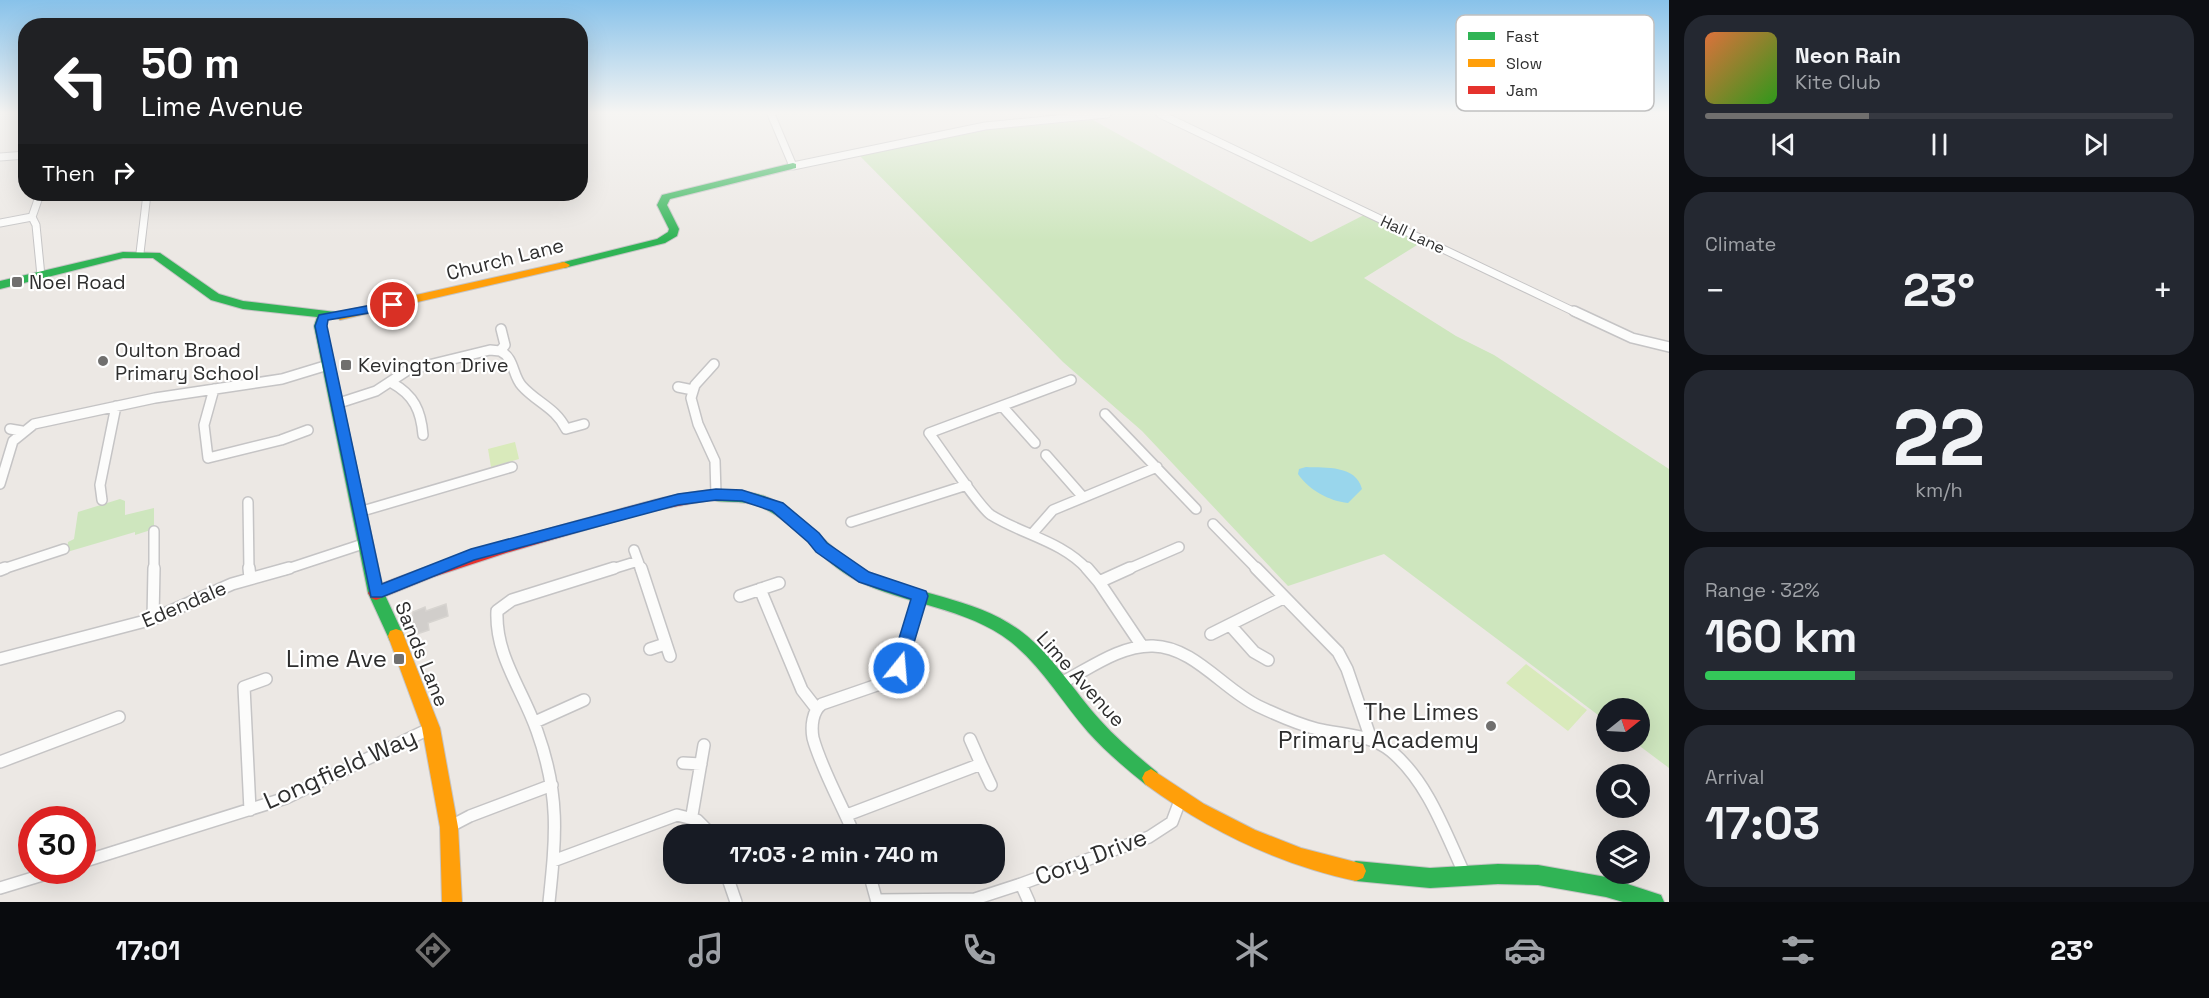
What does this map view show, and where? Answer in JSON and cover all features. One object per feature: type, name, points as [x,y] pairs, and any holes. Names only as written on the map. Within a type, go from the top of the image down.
[{"type":"street","points":[[789,156],[793,166],[841,156]]},
{"type":"street","name":"Hall Lane","points":[[1248,156],[1604,326],[1632,338],[1669,347]]},
{"type":"street","name":"Church Lane","points":[[140,253],[163,258],[215,297],[243,305],[323,317],[348,315],[483,285],[661,240],[673,234],[674,229],[662,205],[666,197],[793,166]]},
{"type":"street","points":[[38,201],[32,217],[36,225],[41,276]]},
{"type":"street","points":[[0,285],[123,255],[140,253],[146,201]]},
{"type":"street","points":[[0,223],[32,217]]},
{"type":"street","name":"Sands Lane","points":[[323,317],[321,326],[328,364],[376,593],[402,650],[431,728],[450,827],[452,902]]},
{"type":"street","points":[[500,351],[505,345],[501,329]]},
{"type":"street","points":[[336,404],[392,382],[408,370],[490,350],[500,351],[510,356],[522,385],[559,414],[566,429],[584,424]]},
{"type":"street","points":[[10,429],[22,430],[47,420],[116,406],[282,379],[328,364]]},
{"type":"street","points":[[714,364],[693,390],[692,406],[715,461],[716,495]]},
{"type":"street","points":[[1071,380],[928,433],[989,514],[1032,534],[1080,561],[1100,582],[1142,646]]},
{"type":"street","points":[[392,382],[406,389],[417,403],[421,410],[423,435]]},
{"type":"street","points":[[678,387],[693,390]]},
{"type":"street","points":[[214,389],[204,425],[209,462],[308,430]]},
{"type":"street","points":[[102,500],[100,485],[116,406]]},
{"type":"street","points":[[1002,406],[1035,443]]},
{"type":"street","points":[[1105,414],[1196,509]]},
{"type":"street","points":[[0,484],[13,441],[22,430]]},
{"type":"street","points":[[1046,454],[1082,496]]},
{"type":"street","points":[[359,512],[493,477],[512,467]]},
{"type":"street","points":[[1032,534],[1045,516],[1053,510],[1082,496],[1157,467]]},
{"type":"street","points":[[851,522],[912,507],[967,485]]},
{"type":"street","name":"Lime Avenue","points":[[376,593],[471,555],[678,499],[742,495],[772,504],[789,515],[843,565],[864,577],[979,614],[995,622],[1038,655],[1114,746],[1181,798],[1233,830],[1286,853],[1395,877],[1431,878],[1465,875],[1554,877],[1654,902]]},
{"type":"street","points":[[248,502],[251,520],[247,557],[250,578]]},
{"type":"street","points":[[1213,524],[1338,652],[1347,669],[1371,739]]},
{"type":"street","points":[[153,619],[154,531]]},
{"type":"street","name":"Edendale","points":[[0,659],[120,630],[153,619],[250,578],[313,562],[366,543]]},
{"type":"street","points":[[1100,582],[1152,553],[1179,547]]},
{"type":"street","points":[[0,570],[64,549]]},
{"type":"street","points":[[634,550],[670,656]]},
{"type":"street","points":[[549,902],[556,810],[552,785],[535,722],[507,666],[495,624],[497,611],[512,600],[638,561]]},
{"type":"street","points":[[740,596],[779,583]]},
{"type":"street","points":[[760,589],[802,690],[816,708]]},
{"type":"street","points":[[816,708],[894,676],[920,596]]},
{"type":"street","points":[[1211,634],[1283,598]]},
{"type":"street","points":[[1230,625],[1254,652],[1268,660]]},
{"type":"street","points":[[650,649],[665,644]]},
{"type":"street","points":[[1061,683],[1142,646],[1175,650],[1225,687],[1270,712],[1317,728],[1371,739],[1390,751],[1419,783],[1465,875]]},
{"type":"street","name":"Longfield Way","points":[[250,810],[244,687],[266,679]]},
{"type":"street","points":[[535,722],[584,700]]},
{"type":"street","points":[[816,708],[811,727],[813,737],[850,824]]},
{"type":"street","points":[[0,762],[118,717]]},
{"type":"street","name":"Longfield Way","points":[[96,858],[250,810],[320,783],[431,728]]},
{"type":"street","points":[[970,739],[992,785]]},
{"type":"street","points":[[692,816],[704,746]]},
{"type":"street","points":[[683,763],[700,764]]},
{"type":"street","points":[[847,815],[981,764]]},
{"type":"street","points":[[450,827],[470,816],[552,785]]},
{"type":"street","name":"Cory Drive","points":[[877,901],[975,899],[1021,884],[1149,837],[1172,822],[1181,798]]},
{"type":"street","points":[[553,861],[677,815],[692,816],[704,824]]},
{"type":"street","points":[[0,888],[18,882]]},
{"type":"street","points":[[730,884],[736,902]]},
{"type":"street","points":[[872,884],[877,901]]},
{"type":"street","points":[[1021,884],[1029,902]]},
{"type":"green space","points":[[860,156],[1157,156],[1311,242],[1364,215],[1422,242],[1364,278],[1456,336],[1494,355],[1669,469],[1669,768],[1648,752],[1650,752],[1650,698],[1596,698],[1596,713],[1384,554],[1288,586],[1142,431],[1063,362]]},
{"type":"green space","points":[[515,442],[519,459],[491,467],[488,449]]},
{"type":"green space","points":[[120,499],[125,501],[125,515],[154,508],[154,529],[135,535],[135,532],[67,552],[68,542],[74,539],[78,512]]},
{"type":"green space","points":[[1526,664],[1587,710],[1568,731],[1506,683]]},
{"type":"water","points":[[1331,468],[1347,472],[1359,481],[1362,489],[1348,503],[1327,497],[1314,490],[1298,474],[1299,469]]},
{"type":"building","points":[[446,604],[448,616],[428,623],[429,630],[417,634],[416,628],[412,629],[413,612],[425,607],[426,611]]},
{"type":"traffic: fast","points":[[564,265],[661,241],[673,234],[674,229],[662,205],[666,197],[793,166]]},
{"type":"traffic: fast","points":[[0,285],[123,255],[156,255],[215,297],[243,305],[340,316]]},
{"type":"traffic: fast","points":[[323,317],[320,326],[376,593],[396,636]]},
{"type":"traffic: fast","points":[[710,495],[738,495],[760,500],[778,509],[839,562],[860,575],[899,591],[960,608],[998,625],[1027,647],[1101,733],[1151,778]]},
{"type":"traffic: fast","points":[[1356,871],[1430,878],[1498,874],[1538,875],[1606,887],[1654,902]]},
{"type":"traffic: slow","points":[[340,316],[564,265]]},
{"type":"traffic: slow","points":[[396,636],[431,728],[449,827],[452,902]]},
{"type":"traffic: slow","points":[[1151,778],[1198,810],[1248,837],[1301,857],[1356,871]]},
{"type":"traffic: jam","points":[[376,593],[427,573],[506,547],[678,499],[710,495]]},
{"type":"place","name":"Noel Road","points":[[17,282]]},
{"type":"place","name":"Oulton Broad Primary School","points":[[103,361]]},
{"type":"place","name":"Kevington Drive","points":[[346,365]]},
{"type":"place","name":"Lime Ave","points":[[399,659]]},
{"type":"place","name":"The Limes Primary Academy","points":[[1491,726]]},
{"type":"route","points":[[393,305],[348,315],[323,317],[321,326],[376,593],[441,565],[471,555],[678,499],[742,495],[766,501],[789,515],[804,531],[814,537],[822,548],[843,565],[864,577],[920,596],[899,668]]}]
